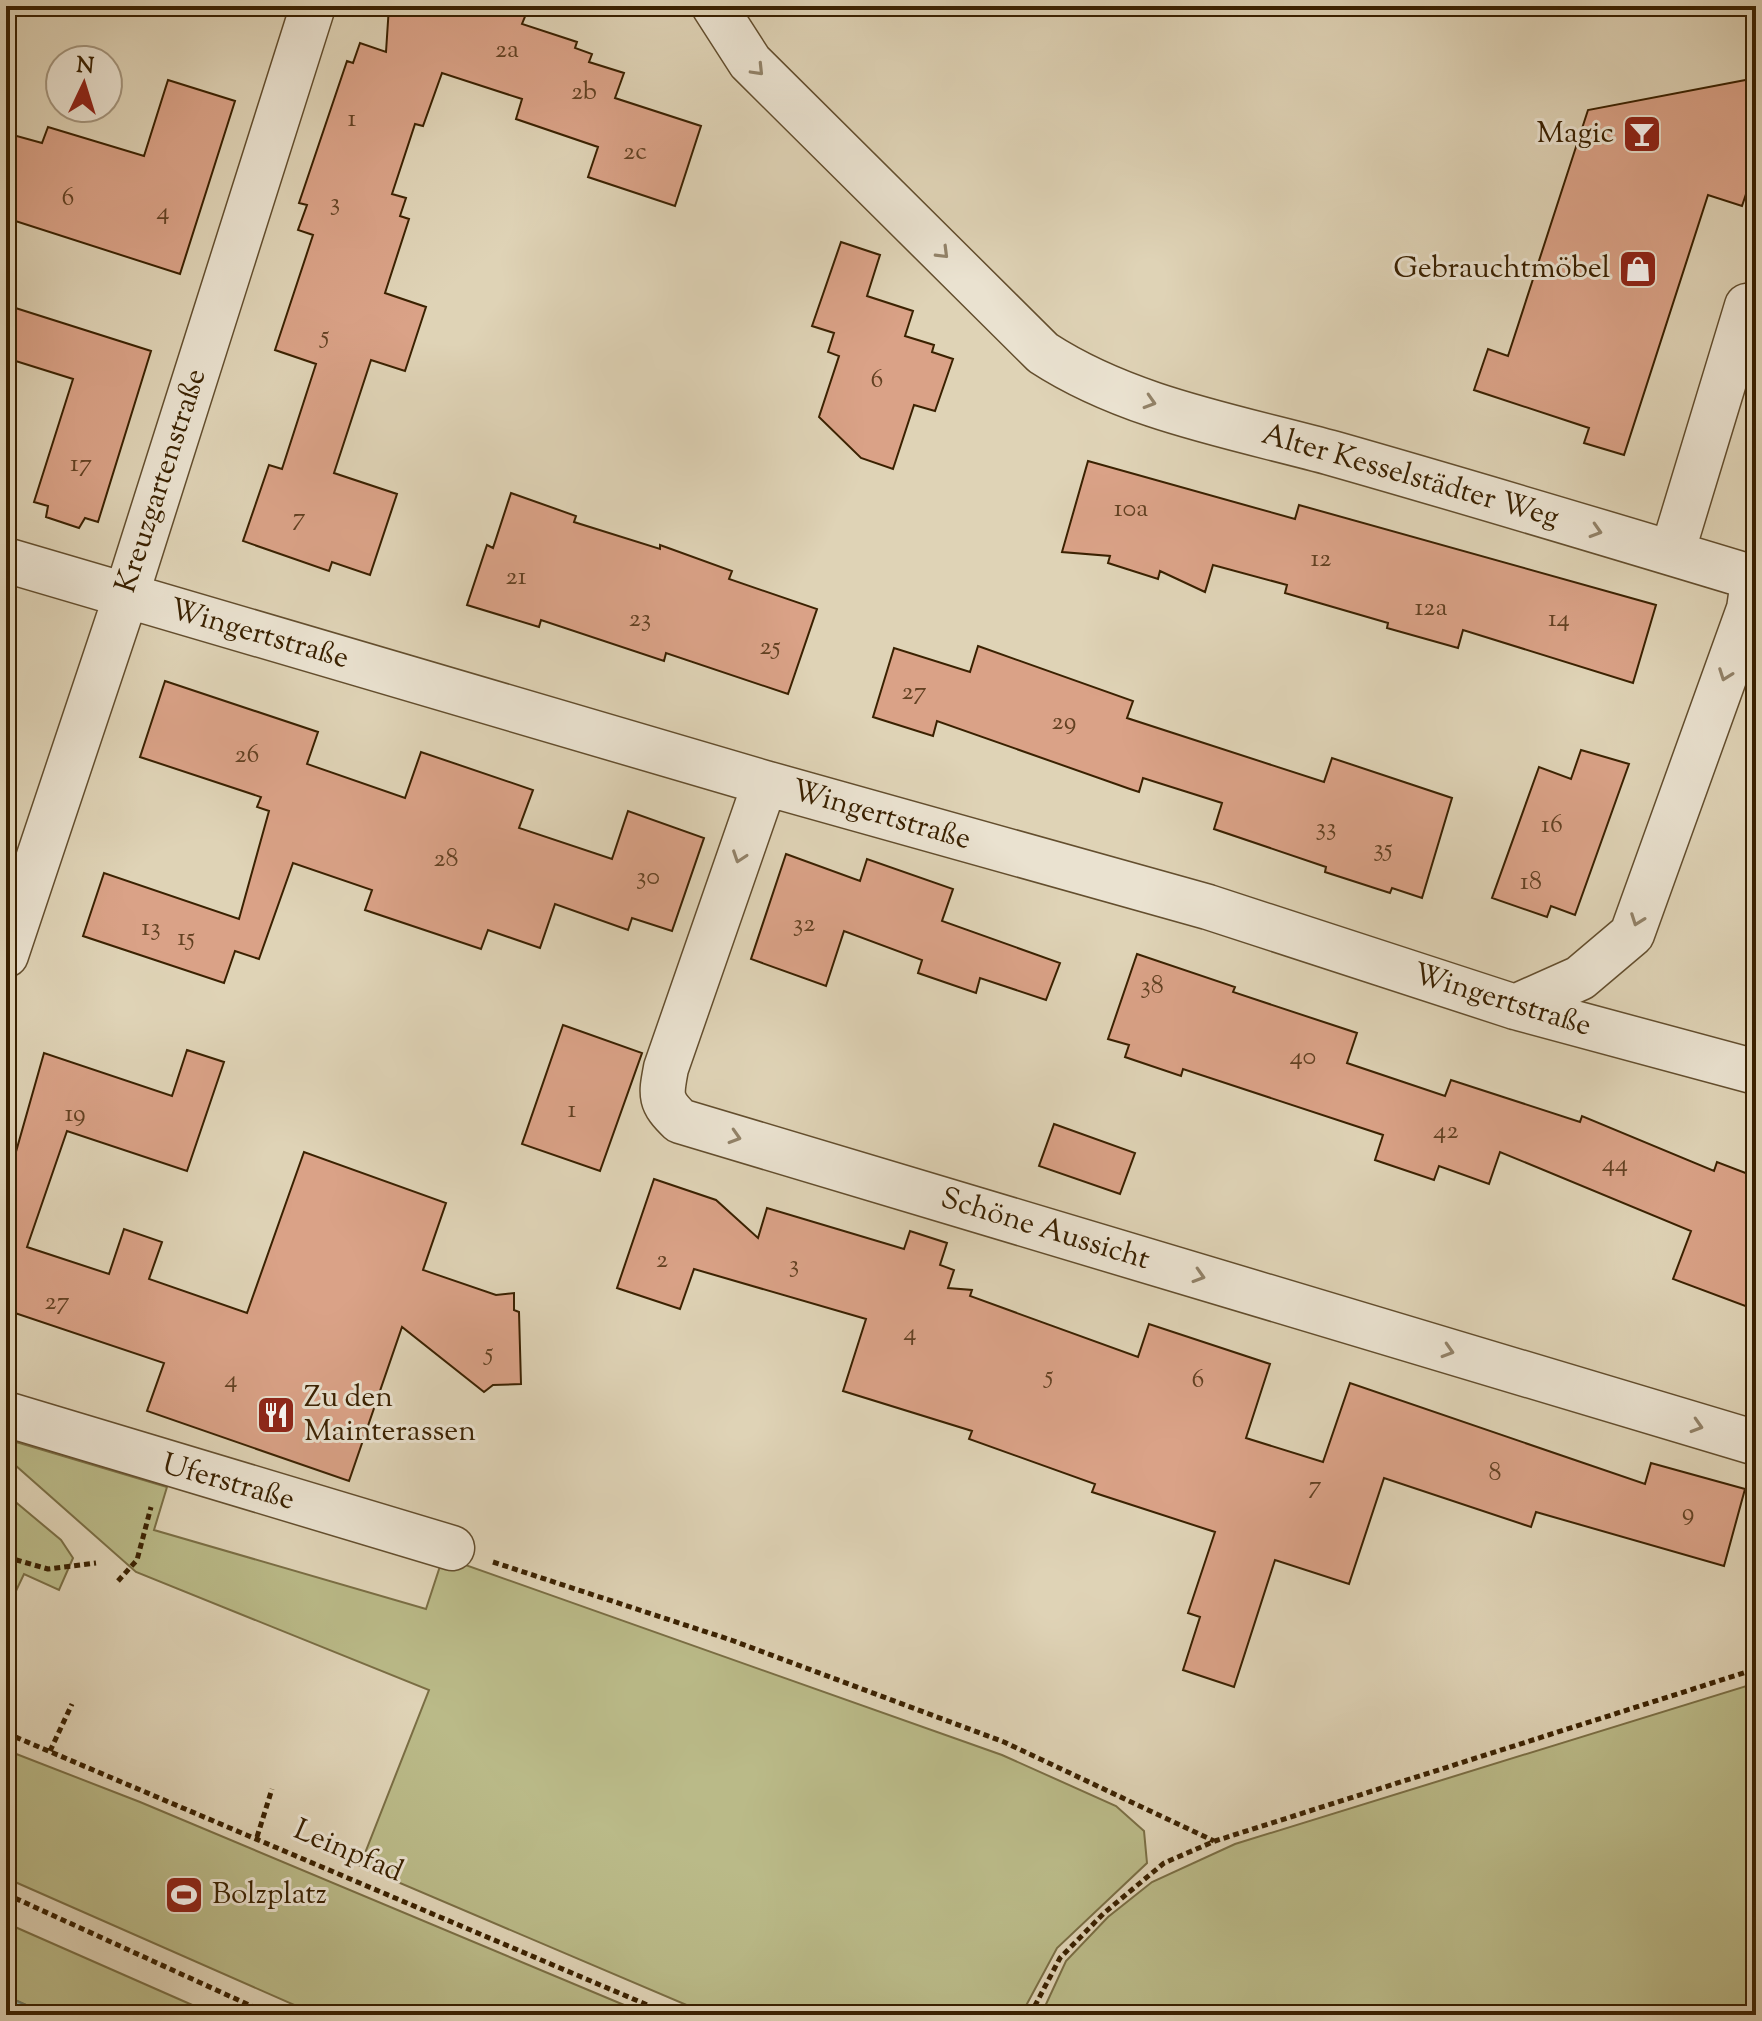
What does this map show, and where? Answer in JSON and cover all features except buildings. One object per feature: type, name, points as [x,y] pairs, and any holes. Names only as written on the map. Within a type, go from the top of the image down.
[{"type":"street","name":"Kreuzgartenstraße","points":[[6,955],[126,596],[313,6]]},
{"type":"street","name":"Alter Kesselstädter Weg","points":[[714,6],[750,62],[1043,353],[1082,378],[1143,401],[1744,575],[1752,588],[1749,609],[1632,934],[1580,978],[1515,1007]]},
{"type":"street","points":[[1672,553],[1747,306],[1756,309]]},
{"type":"street","name":"Wingertstraße","points":[[6,560],[765,783],[1208,907],[1515,1007],[1756,1072]]},
{"type":"street","name":"Schöne Aussicht","points":[[765,783],[666,1068],[661,1092],[665,1107],[680,1121],[1756,1443]]},
{"type":"street","name":"Uferstraße","points":[[6,1414],[163,1464],[452,1548]]},
{"type":"path","points":[[599,6],[608,9],[657,6]]},
{"type":"path","points":[[118,1581],[137,1560],[163,1464]]},
{"type":"path","points":[[452,1548],[731,1640],[1004,1742],[1215,1841]]},
{"type":"path","points":[[6,1557],[48,1569],[96,1563]]},
{"type":"path","points":[[1030,2015],[1060,1958],[1104,1913],[1164,1863],[1215,1841],[1756,1669]]},
{"type":"path","points":[[50,1751],[72,1704]]},
{"type":"path","name":"Leinpfad","points":[[6,1733],[671,2015]]},
{"type":"path","points":[[257,1837],[272,1789]]},
{"type":"path","points":[[6,1894],[271,2015]]},
{"type":"green space","points":[[6,1439],[167,1487],[154,1530],[426,1609],[443,1557],[1002,1755],[1116,1806],[1144,1831],[1147,1863],[1057,1948],[1021,2015],[710,2015],[360,1866],[429,1690],[136,1572],[6,1457]]},
{"type":"green space","points":[[6,1494],[61,1540],[73,1558],[59,1590],[24,1574],[6,1612]]},
{"type":"green space","points":[[1756,1683],[1756,2015],[1041,2015],[1066,1961],[1108,1917],[1152,1882],[1235,1844]]},
{"type":"green space","points":[[6,1750],[140,1802],[648,2015],[317,2015],[6,1878]]},
{"type":"green space","points":[[6,1923],[215,2015],[48,2015],[6,1996]]},
{"type":"water","points":[[6,1996],[48,2015],[6,2015]]},
{"type":"place","name":"Magic","points":[[1642,134]]},
{"type":"place","name":"Gebrauchtmöbel","points":[[1638,269]]},
{"type":"place","name":"Zu den Mainterassen","points":[[276,1415]]},
{"type":"place","name":"Bolzplatz","points":[[184,1895]]}]
